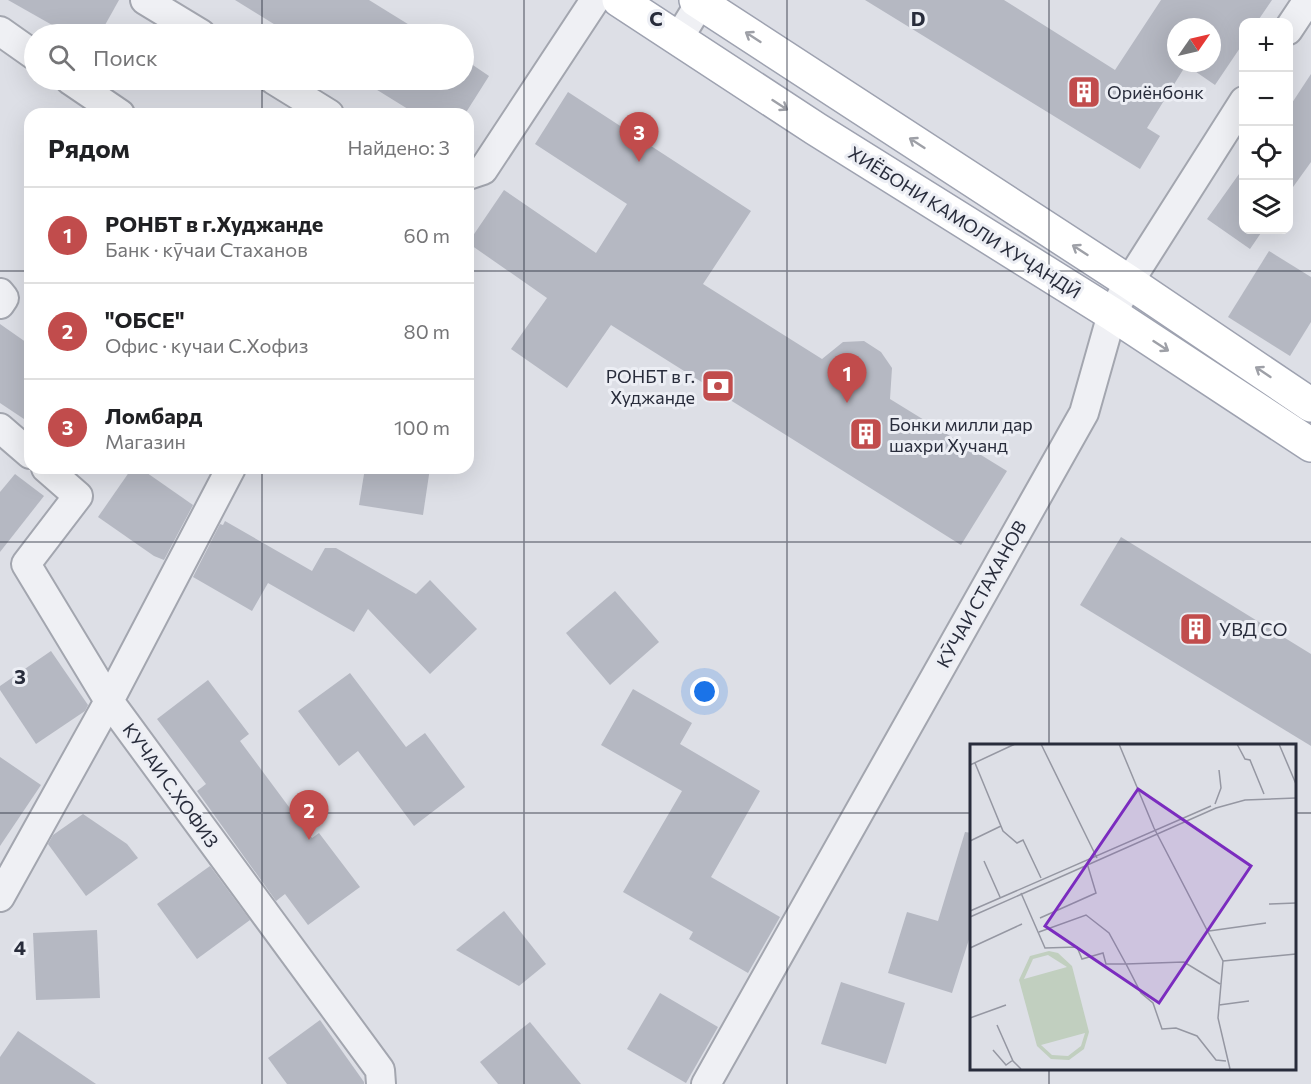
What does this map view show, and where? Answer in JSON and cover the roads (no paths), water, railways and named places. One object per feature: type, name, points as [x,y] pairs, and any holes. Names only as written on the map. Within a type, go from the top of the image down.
[{"type":"main road","name":"ХИЁБОНИ КАМОЛИ ХУҶАНДӢ","points":[[620,0],[808,124],[1112,314],[1311,445]]},
{"type":"main road","name":"ХИЁБОНИ КАМОЛИ ХУҶАНДӢ","points":[[699,1],[1129,282],[1311,405]]},
{"type":"street","points":[[145,0],[185,24]]},
{"type":"street","points":[[474,173],[483,170],[595,0]]},
{"type":"street","points":[[1293,22],[1308,0]]},
{"type":"street","points":[[678,39],[699,1]]},
{"type":"street","points":[[0,31],[24,48]]},
{"type":"street","points":[[85,90],[111,108]]},
{"type":"street","points":[[290,90],[319,108]]},
{"type":"street","name":"КӮЧАИ СТАХАНОВ","points":[[706,1084],[1084,413],[1112,314],[1129,282],[1239,109]]},
{"type":"street","points":[[0,293],[4,298],[0,304]]},
{"type":"street","points":[[0,428],[24,449]]},
{"type":"street","name":"КУЧАИ С.ХОФИЗ","points":[[53,474],[78,496],[26,564],[109,700],[380,1070],[381,1084]]},
{"type":"street","points":[[0,897],[109,700],[228,474]]},
{"type":"place","name":"Ориёнбонк","points":[[1084,92]]},
{"type":"place","name":"Ломбард","points":[[639,162]]},
{"type":"place","name":"РОНБТ в г. Худжанде","points":[[718,386]]},
{"type":"place","name":"РОНБТ в г.Худжанде","points":[[847,403]]},
{"type":"place","name":"Бонки милли дар шахри Хучанд","points":[[866,434]]},
{"type":"place","name":"УВД СО","points":[[1196,629]]},
{"type":"place","name":"\"ОБСЕ\"","points":[[309,840]]}]
